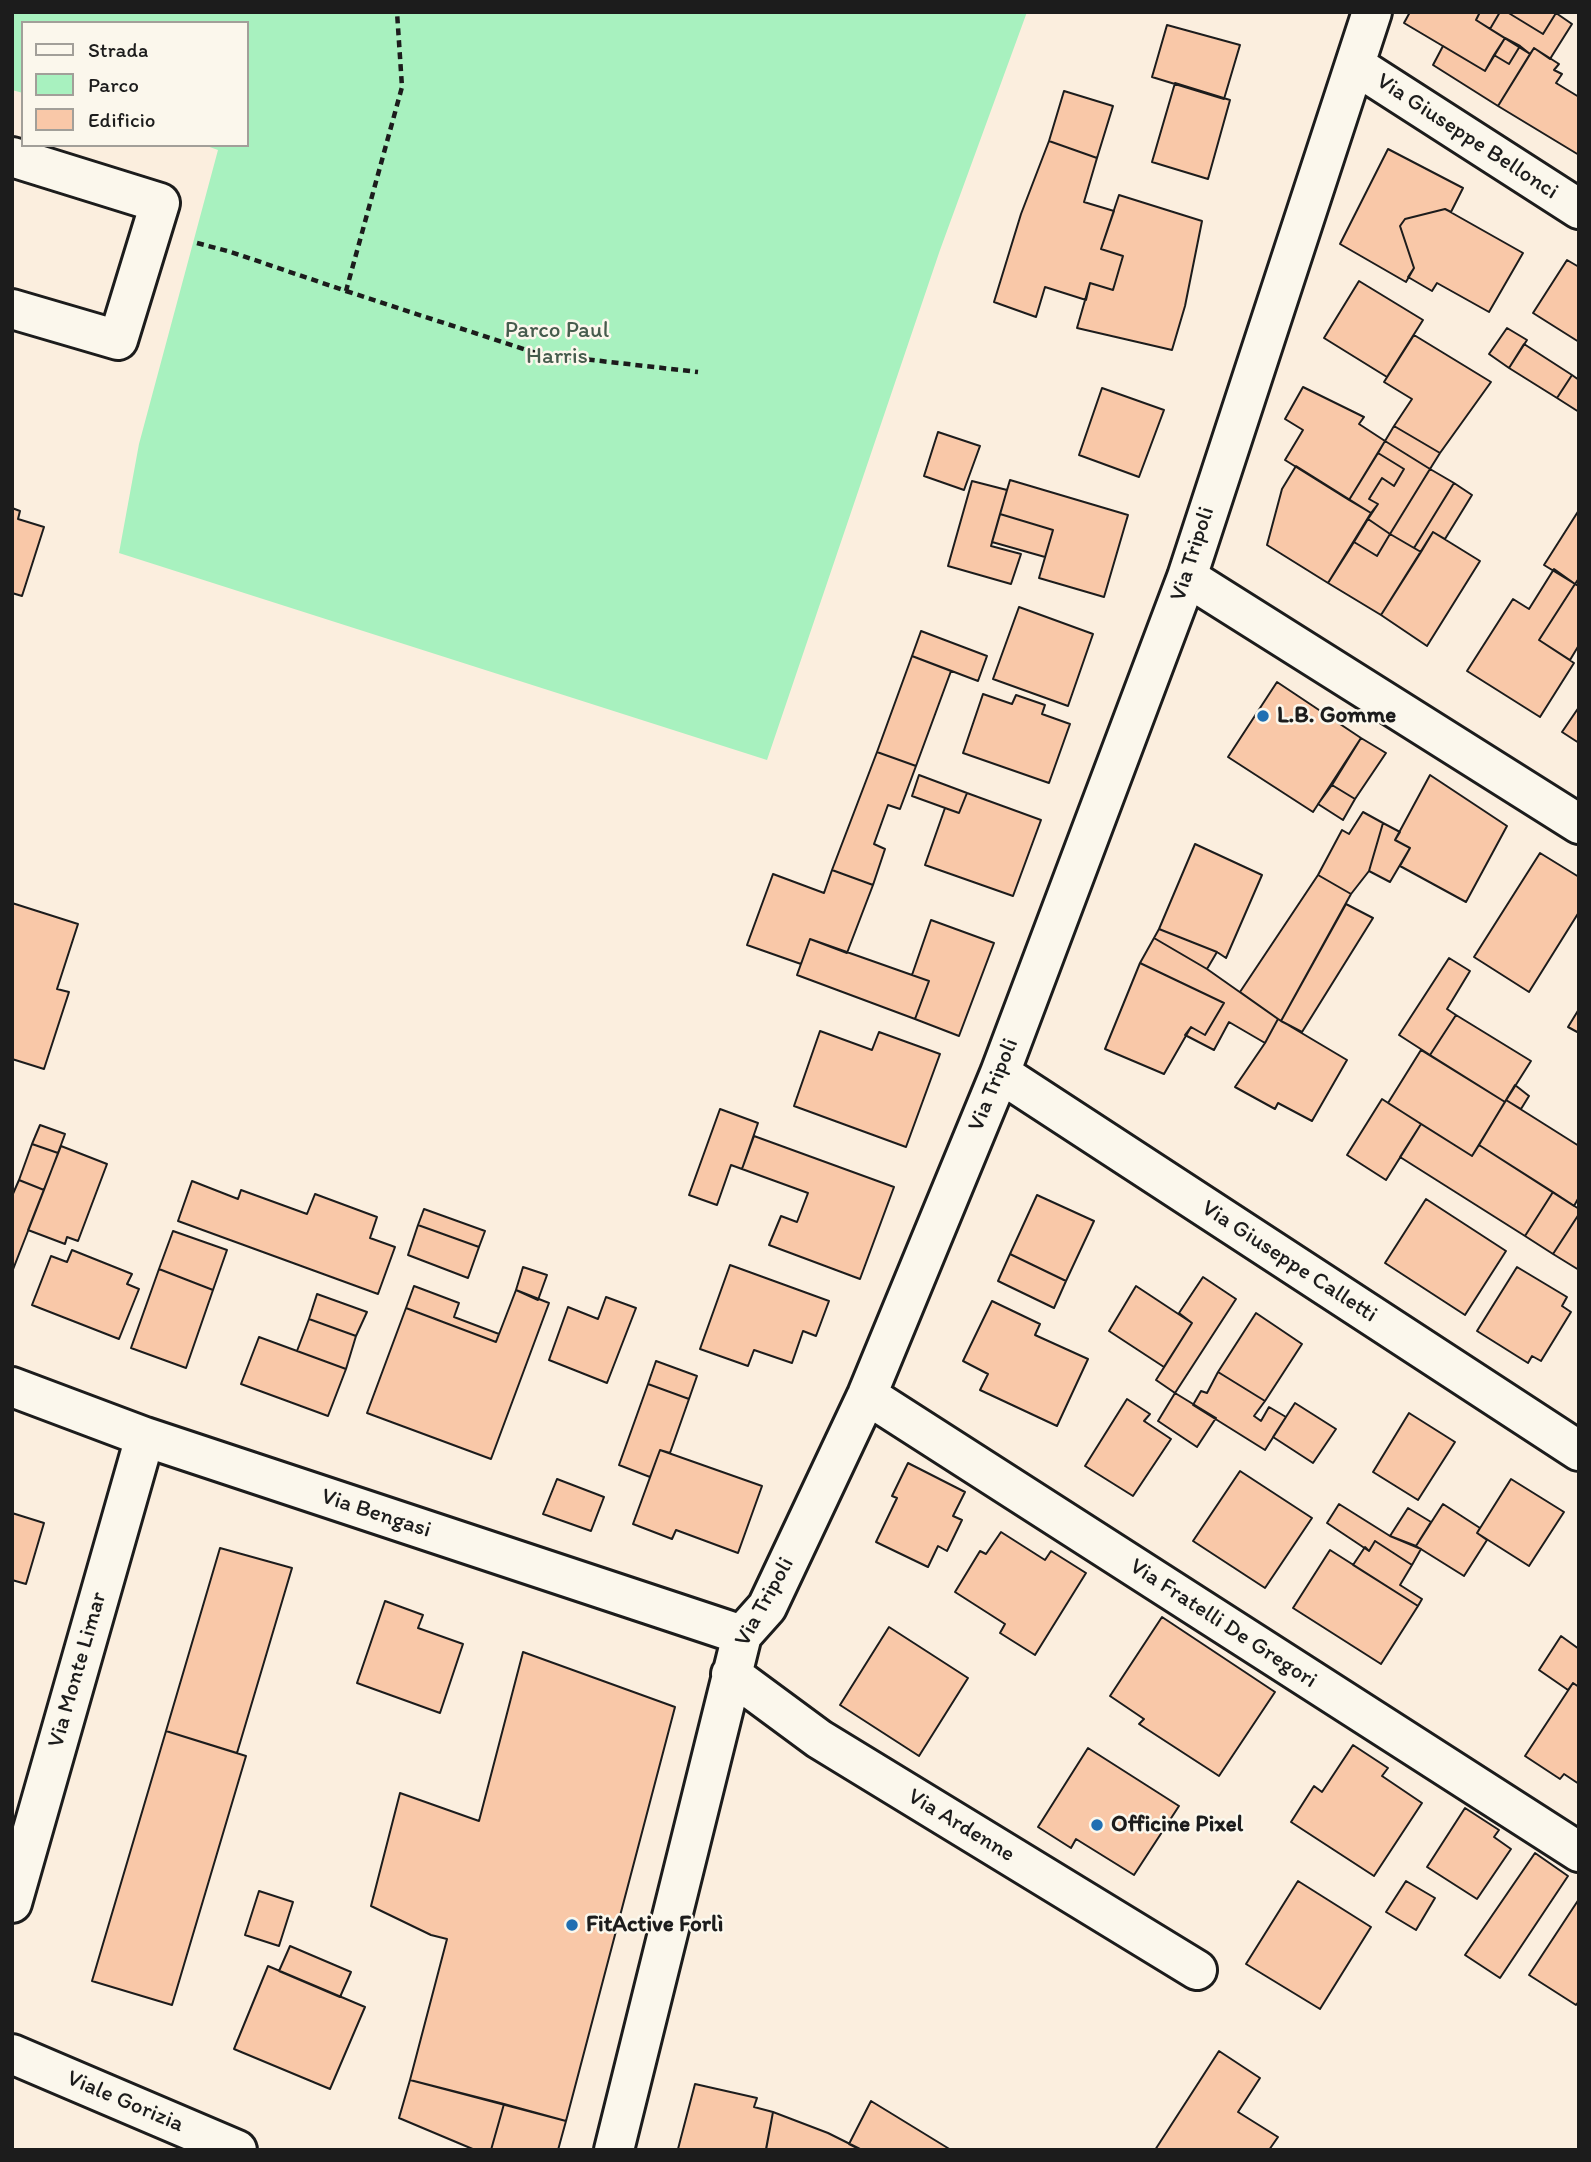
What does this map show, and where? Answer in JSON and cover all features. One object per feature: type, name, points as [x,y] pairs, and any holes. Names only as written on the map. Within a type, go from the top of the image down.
[{"type":"street","name":"Via Tripoli","points":[[614,2150],[742,1635],[768,1607],[867,1395],[1000,1073],[1187,577],[1372,12]]},
{"type":"street","name":"Via Giuseppe Bellonci","points":[[1355,65],[1579,209]]},
{"type":"street","points":[[12,158],[160,202],[118,341],[12,309]]},
{"type":"street","points":[[1187,577],[1579,824]]},
{"type":"street","name":"Via Giuseppe Calletti","points":[[1000,1073],[1579,1451]]},
{"type":"street","name":"Via Bengasi","points":[[12,1387],[145,1437],[742,1635]]},
{"type":"street","name":"Via Fratelli De Gregori","points":[[867,1395],[1579,1852]]},
{"type":"street","name":"Via Monte Limar","points":[[12,1903],[145,1437]]},
{"type":"street","name":"Via Ardenne","points":[[731,1674],[819,1739],[1197,1970]]},
{"type":"street","name":"Viale Gorizia","points":[[12,2054],[237,2150]]},
{"type":"path","points":[[346,291],[402,87],[397,12]]},
{"type":"path","points":[[152,231],[230,252],[539,354],[698,372]]},
{"type":"green space","name":"Parco Paul Harris","points":[[12,12],[1027,12],[940,250],[767,760],[119,553],[139,444],[218,150],[210,147],[248,147],[248,21],[21,21],[21,92],[12,90]]},
{"type":"building","points":[[1410,12],[1480,12],[1476,20],[1505,38],[1485,71],[1404,23]]},
{"type":"building","points":[[1480,12],[1500,12],[1490,29],[1476,20]]},
{"type":"building","points":[[1500,12],[1507,12],[1543,34],[1556,13],[1572,24],[1550,59],[1534,48],[1530,54],[1490,29]]},
{"type":"building","points":[[1507,12],[1554,12],[1556,13],[1543,34]]},
{"type":"building","points":[[1167,25],[1240,45],[1224,99],[1152,77]]},
{"type":"building","points":[[1505,38],[1520,46],[1509,64],[1494,55]]},
{"type":"building","points":[[1443,46],[1485,71],[1494,55],[1509,64],[1520,46],[1530,54],[1498,106],[1433,65]]},
{"type":"building","points":[[1534,48],[1559,64],[1554,70],[1562,74],[1556,83],[1579,97],[1579,155],[1498,106]]},
{"type":"building","points":[[1175,83],[1230,100],[1208,179],[1152,162]]},
{"type":"building","points":[[1064,91],[1113,106],[1097,158],[1049,141]]},
{"type":"building","points":[[1049,141],[1097,158],[1084,202],[1114,211],[1101,249],[1123,256],[1113,290],[1090,283],[1086,300],[1045,287],[1036,317],[994,302],[1021,214]]},
{"type":"building","points":[[1388,149],[1463,188],[1451,212],[1445,209],[1405,219],[1400,226],[1414,268],[1406,282],[1340,244]]},
{"type":"building","points":[[1119,195],[1202,221],[1185,306],[1172,350],[1077,328],[1090,283],[1113,290],[1123,256],[1101,249]]},
{"type":"building","points":[[1445,209],[1523,253],[1489,312],[1437,283],[1432,291],[1408,277],[1414,268],[1400,226],[1405,219]]},
{"type":"building","points":[[1567,260],[1579,267],[1579,342],[1533,313]]},
{"type":"building","points":[[1359,281],[1423,320],[1387,377],[1324,338]]},
{"type":"building","points":[[1507,328],[1527,340],[1509,368],[1489,354]]},
{"type":"building","points":[[1414,335],[1491,382],[1440,453],[1394,426],[1412,399],[1384,382]]},
{"type":"building","points":[[1524,344],[1572,375],[1557,398],[1509,368]]},
{"type":"building","points":[[1572,375],[1579,380],[1579,412],[1557,398]]},
{"type":"building","points":[[1303,387],[1364,417],[1359,424],[1385,441],[1349,500],[1285,460],[1303,430],[1285,419]]},
{"type":"building","points":[[1102,388],[1164,410],[1139,477],[1079,455]]},
{"type":"building","points":[[1394,426],[1440,453],[1430,469],[1385,441]]},
{"type":"building","points":[[938,432],[980,446],[964,490],[924,476]]},
{"type":"building","points":[[1385,441],[1430,469],[1390,534],[1368,519],[1378,504],[1369,499],[1382,478],[1394,486],[1404,469],[1378,453]]},
{"type":"building","points":[[1378,453],[1404,469],[1394,486],[1382,478],[1369,499],[1378,504],[1371,513],[1349,500]]},
{"type":"building","points":[[1296,466],[1371,513],[1328,583],[1267,545],[1282,489]]},
{"type":"building","points":[[1430,469],[1454,483],[1414,548],[1390,534]]},
{"type":"building","points":[[1010,480],[1128,515],[1104,597],[1039,578],[1053,530],[1000,514]]},
{"type":"building","points":[[972,481],[1007,490],[991,546],[1021,554],[1011,584],[948,566]]},
{"type":"building","points":[[1454,483],[1472,495],[1445,539],[1433,532],[1421,552],[1414,548]]},
{"type":"building","points":[[12,508],[20,511],[18,519],[44,527],[22,596],[12,593]]},
{"type":"building","points":[[1579,510],[1579,578],[1575,584],[1544,565]]},
{"type":"building","points":[[1000,514],[1053,530],[1045,557],[992,542]]},
{"type":"building","points":[[1368,519],[1390,534],[1377,556],[1354,542]]},
{"type":"building","points":[[1433,532],[1480,561],[1427,646],[1381,615]]},
{"type":"building","points":[[1390,534],[1421,552],[1381,615],[1328,583],[1354,542],[1377,556]]},
{"type":"building","points":[[1554,569],[1575,584],[1539,640],[1574,663],[1540,717],[1467,671],[1513,599],[1529,609]]},
{"type":"building","points":[[1575,584],[1579,586],[1579,645],[1570,660],[1539,640]]},
{"type":"building","points":[[1019,607],[1093,634],[1068,706],[993,679]]},
{"type":"building","points":[[921,631],[987,656],[978,681],[912,656]]},
{"type":"building","points":[[912,656],[951,671],[916,766],[877,752]]},
{"type":"building","points":[[1277,682],[1361,738],[1313,812],[1228,757]]},
{"type":"building","points":[[983,694],[1012,704],[1016,695],[1045,705],[1042,714],[1070,724],[1049,783],[963,753]]},
{"type":"building","points":[[1579,707],[1579,743],[1562,732]]},
{"type":"building","points":[[1361,738],[1386,753],[1355,799],[1332,785]]},
{"type":"building","points":[[877,752],[916,766],[900,809],[888,805],[874,844],[885,849],[873,885],[832,870]]},
{"type":"building","points":[[919,775],[967,793],[959,813],[912,796]]},
{"type":"building","points":[[1430,775],[1507,826],[1466,902],[1400,866],[1410,848],[1395,840]]},
{"type":"building","points":[[1332,785],[1355,799],[1343,820],[1318,804]]},
{"type":"building","points":[[967,793],[1041,820],[1013,896],[925,865],[945,808],[959,813]]},
{"type":"building","points":[[1363,812],[1383,823],[1369,871],[1351,894],[1318,875],[1342,830],[1349,834]]},
{"type":"building","points":[[1383,823],[1400,832],[1395,840],[1410,848],[1390,882],[1369,871]]},
{"type":"building","points":[[1195,844],[1262,875],[1226,958],[1159,929]]},
{"type":"building","points":[[1540,853],[1579,877],[1579,912],[1529,992],[1474,957]]},
{"type":"building","points":[[832,870],[873,885],[847,953],[810,939],[801,964],[747,945],[773,874],[824,893]]},
{"type":"building","points":[[1318,875],[1351,894],[1281,1021],[1240,992]]},
{"type":"building","points":[[12,903],[78,924],[57,989],[69,992],[44,1069],[12,1059]]},
{"type":"building","points":[[1346,904],[1373,918],[1302,1032],[1281,1021]]},
{"type":"building","points":[[931,920],[994,943],[959,1036],[915,1019],[929,981],[912,975]]},
{"type":"building","points":[[1159,929],[1217,952],[1207,969],[1154,938]]},
{"type":"building","points":[[1154,938],[1207,969],[1278,1019],[1265,1043],[1229,1022],[1214,1050],[1185,1035],[1191,1027],[1205,1035],[1224,1003],[1140,963]]},
{"type":"building","points":[[810,939],[929,981],[915,1019],[797,975]]},
{"type":"building","points":[[1449,958],[1470,971],[1447,1009],[1456,1015],[1430,1055],[1399,1035]]},
{"type":"building","points":[[1140,963],[1224,1003],[1205,1035],[1191,1027],[1164,1074],[1105,1049]]},
{"type":"building","points":[[1579,1009],[1579,1033],[1568,1027]]},
{"type":"building","points":[[1456,1015],[1531,1061],[1505,1102],[1430,1055]]},
{"type":"building","points":[[1278,1019],[1347,1060],[1312,1121],[1278,1103],[1275,1109],[1235,1087]]},
{"type":"building","points":[[820,1031],[872,1050],[879,1032],[940,1054],[906,1147],[794,1106]]},
{"type":"building","points":[[1421,1050],[1505,1102],[1472,1156],[1388,1103]]},
{"type":"building","points":[[1515,1085],[1529,1096],[1521,1109],[1506,1100]]},
{"type":"building","points":[[1382,1099],[1421,1124],[1386,1180],[1347,1155]]},
{"type":"building","points":[[1506,1100],[1579,1146],[1579,1197],[1574,1206],[1479,1145]]},
{"type":"building","points":[[720,1109],[758,1123],[742,1169],[731,1165],[717,1205],[689,1195]]},
{"type":"building","points":[[1421,1124],[1472,1156],[1479,1145],[1553,1192],[1525,1236],[1400,1157]]},
{"type":"building","points":[[40,1125],[65,1134],[58,1153],[32,1144]]},
{"type":"building","points":[[754,1136],[894,1187],[860,1279],[769,1245],[781,1216],[797,1222],[808,1193],[742,1169]]},
{"type":"building","points":[[32,1144],[58,1153],[44,1190],[19,1180]]},
{"type":"building","points":[[61,1146],[107,1164],[78,1241],[67,1237],[65,1244],[28,1230]]},
{"type":"building","points":[[19,1180],[44,1190],[12,1272],[12,1196]]},
{"type":"building","points":[[192,1181],[238,1199],[241,1190],[307,1214],[315,1194],[377,1217],[370,1238],[395,1247],[378,1294],[178,1221]]},
{"type":"building","points":[[1553,1192],[1579,1209],[1579,1214],[1553,1254],[1525,1236]]},
{"type":"building","points":[[1037,1195],[1094,1221],[1066,1281],[1010,1254]]},
{"type":"building","points":[[1426,1199],[1506,1251],[1465,1315],[1385,1263]]},
{"type":"building","points":[[424,1209],[485,1231],[479,1247],[418,1225]]},
{"type":"building","points":[[1579,1214],[1579,1270],[1553,1254]]},
{"type":"building","points":[[418,1225],[479,1247],[468,1278],[408,1255]]},
{"type":"building","points":[[173,1231],[227,1250],[213,1290],[159,1269]]},
{"type":"building","points":[[72,1250],[132,1274],[127,1284],[139,1289],[119,1339],[32,1305],[51,1256],[67,1262]]},
{"type":"building","points":[[1010,1254],[1066,1281],[1054,1308],[998,1281]]},
{"type":"building","points":[[730,1265],[829,1301],[816,1336],[803,1331],[792,1363],[754,1350],[748,1366],[700,1349]]},
{"type":"building","points":[[523,1267],[547,1275],[538,1300],[516,1290]]},
{"type":"building","points":[[1517,1267],[1567,1297],[1562,1306],[1571,1312],[1541,1361],[1532,1356],[1528,1363],[1477,1331]]},
{"type":"building","points":[[159,1269],[213,1290],[186,1368],[131,1348]]},
{"type":"building","points":[[1203,1277],[1236,1299],[1175,1393],[1156,1380],[1192,1323],[1179,1313]]},
{"type":"building","points":[[414,1286],[459,1303],[454,1317],[499,1334],[496,1342],[406,1308]]},
{"type":"building","points":[[1136,1286],[1192,1323],[1164,1367],[1109,1331]]},
{"type":"building","points":[[516,1290],[549,1303],[491,1459],[367,1413],[406,1308],[496,1342]]},
{"type":"building","points":[[317,1294],[367,1312],[356,1336],[309,1319]]},
{"type":"building","points":[[606,1297],[636,1308],[607,1383],[549,1360],[568,1307],[598,1319]]},
{"type":"building","points":[[992,1301],[1040,1324],[1035,1335],[1088,1359],[1057,1426],[980,1390],[988,1374],[963,1361]]},
{"type":"building","points":[[1256,1313],[1302,1344],[1265,1401],[1218,1372]]},
{"type":"building","points":[[309,1319],[356,1336],[346,1369],[297,1351]]},
{"type":"building","points":[[259,1337],[346,1369],[328,1416],[241,1384]]},
{"type":"building","points":[[656,1361],[697,1376],[689,1399],[648,1384]]},
{"type":"building","points":[[1218,1372],[1265,1401],[1254,1416],[1261,1421],[1269,1407],[1286,1417],[1265,1450],[1193,1405],[1201,1391],[1207,1393]]},
{"type":"building","points":[[648,1384],[689,1399],[670,1453],[660,1450],[650,1477],[619,1465]]},
{"type":"building","points":[[1175,1393],[1216,1418],[1197,1447],[1158,1421]]},
{"type":"building","points":[[1127,1399],[1150,1414],[1144,1421],[1171,1439],[1133,1496],[1085,1466]]},
{"type":"building","points":[[1295,1403],[1336,1429],[1313,1463],[1273,1437]]},
{"type":"building","points":[[1409,1413],[1455,1442],[1418,1500],[1373,1472]]},
{"type":"building","points":[[660,1450],[762,1486],[738,1553],[676,1530],[672,1539],[633,1524]]},
{"type":"building","points":[[908,1463],[965,1492],[953,1516],[962,1520],[947,1551],[938,1546],[928,1567],[876,1542],[897,1498],[892,1496]]},
{"type":"building","points":[[1240,1471],[1312,1518],[1265,1588],[1193,1541]]},
{"type":"building","points":[[557,1479],[604,1497],[591,1531],[543,1514]]},
{"type":"building","points":[[1511,1479],[1564,1512],[1529,1566],[1477,1533]]},
{"type":"building","points":[[1339,1504],[1390,1536],[1421,1549],[1412,1565],[1375,1541],[1369,1551],[1327,1523]]},
{"type":"building","points":[[1443,1504],[1480,1528],[1477,1533],[1487,1540],[1464,1576],[1416,1546]]},
{"type":"building","points":[[1408,1508],[1431,1522],[1416,1546],[1390,1536]]},
{"type":"building","points":[[12,1513],[44,1523],[26,1584],[12,1580]]},
{"type":"building","points":[[1001,1532],[1045,1560],[1051,1551],[1086,1573],[1035,1655],[1000,1633],[1005,1624],[955,1592],[980,1551],[986,1554]]},
{"type":"building","points":[[1375,1541],[1412,1565],[1400,1585],[1422,1599],[1418,1606],[1353,1565],[1365,1547],[1369,1551]]},
{"type":"building","points":[[220,1548],[292,1568],[237,1753],[166,1731]]},
{"type":"building","points":[[1330,1550],[1418,1606],[1381,1664],[1293,1608]]},
{"type":"building","points":[[385,1601],[423,1615],[418,1628],[463,1644],[440,1713],[357,1683]]},
{"type":"building","points":[[1162,1617],[1275,1692],[1219,1776],[1139,1724],[1144,1719],[1110,1696]]},
{"type":"building","points":[[889,1627],[968,1678],[919,1756],[840,1705]]},
{"type":"building","points":[[1561,1636],[1579,1649],[1579,1687],[1573,1683],[1568,1690],[1539,1670]]},
{"type":"building","points":[[523,1652],[675,1707],[566,2121],[410,2080],[447,1939],[431,1935],[371,1906],[400,1793],[479,1821]]},
{"type":"building","points":[[1573,1683],[1579,1687],[1579,1784],[1564,1774],[1560,1779],[1525,1756]]},
{"type":"building","points":[[166,1731],[246,1756],[172,2005],[92,1981]]},
{"type":"building","points":[[1353,1745],[1388,1768],[1382,1776],[1422,1803],[1374,1876],[1291,1822],[1314,1786],[1322,1792]]},
{"type":"building","points":[[1088,1748],[1179,1806],[1134,1875],[1076,1839],[1071,1848],[1038,1827]]},
{"type":"building","points":[[1465,1808],[1499,1830],[1494,1837],[1511,1849],[1477,1899],[1427,1867]]},
{"type":"building","points":[[1535,1853],[1568,1876],[1500,1978],[1465,1955]]},
{"type":"building","points":[[1298,1881],[1371,1927],[1320,2009],[1246,1964]]},
{"type":"building","points":[[1406,1881],[1435,1898],[1416,1930],[1386,1912]]},
{"type":"building","points":[[259,1891],[293,1902],[279,1946],[245,1935]]},
{"type":"building","points":[[1579,1899],[1579,2001],[1576,2005],[1529,1975]]},
{"type":"building","points":[[290,1946],[351,1972],[340,1997],[279,1971]]},
{"type":"building","points":[[268,1966],[365,2007],[330,2089],[234,2049]]},
{"type":"building","points":[[1219,2051],[1260,2078],[1238,2112],[1278,2137],[1269,2150],[1155,2150]]},
{"type":"building","points":[[410,2080],[504,2104],[491,2150],[475,2150],[399,2118]]},
{"type":"building","points":[[695,2084],[757,2098],[754,2107],[773,2112],[766,2150],[678,2149]]},
{"type":"building","points":[[871,2101],[951,2150],[861,2150],[849,2144]]},
{"type":"building","points":[[504,2104],[566,2121],[558,2150],[491,2150]]},
{"type":"building","points":[[773,2112],[828,2133],[860,2149],[766,2149]]},
{"type":"place","name":"L.B. Gomme","points":[[1263,716]]},
{"type":"place","name":"Officine Pixel","points":[[1097,1825]]},
{"type":"place","name":"FitActive Forlì","points":[[572,1925]]}]
